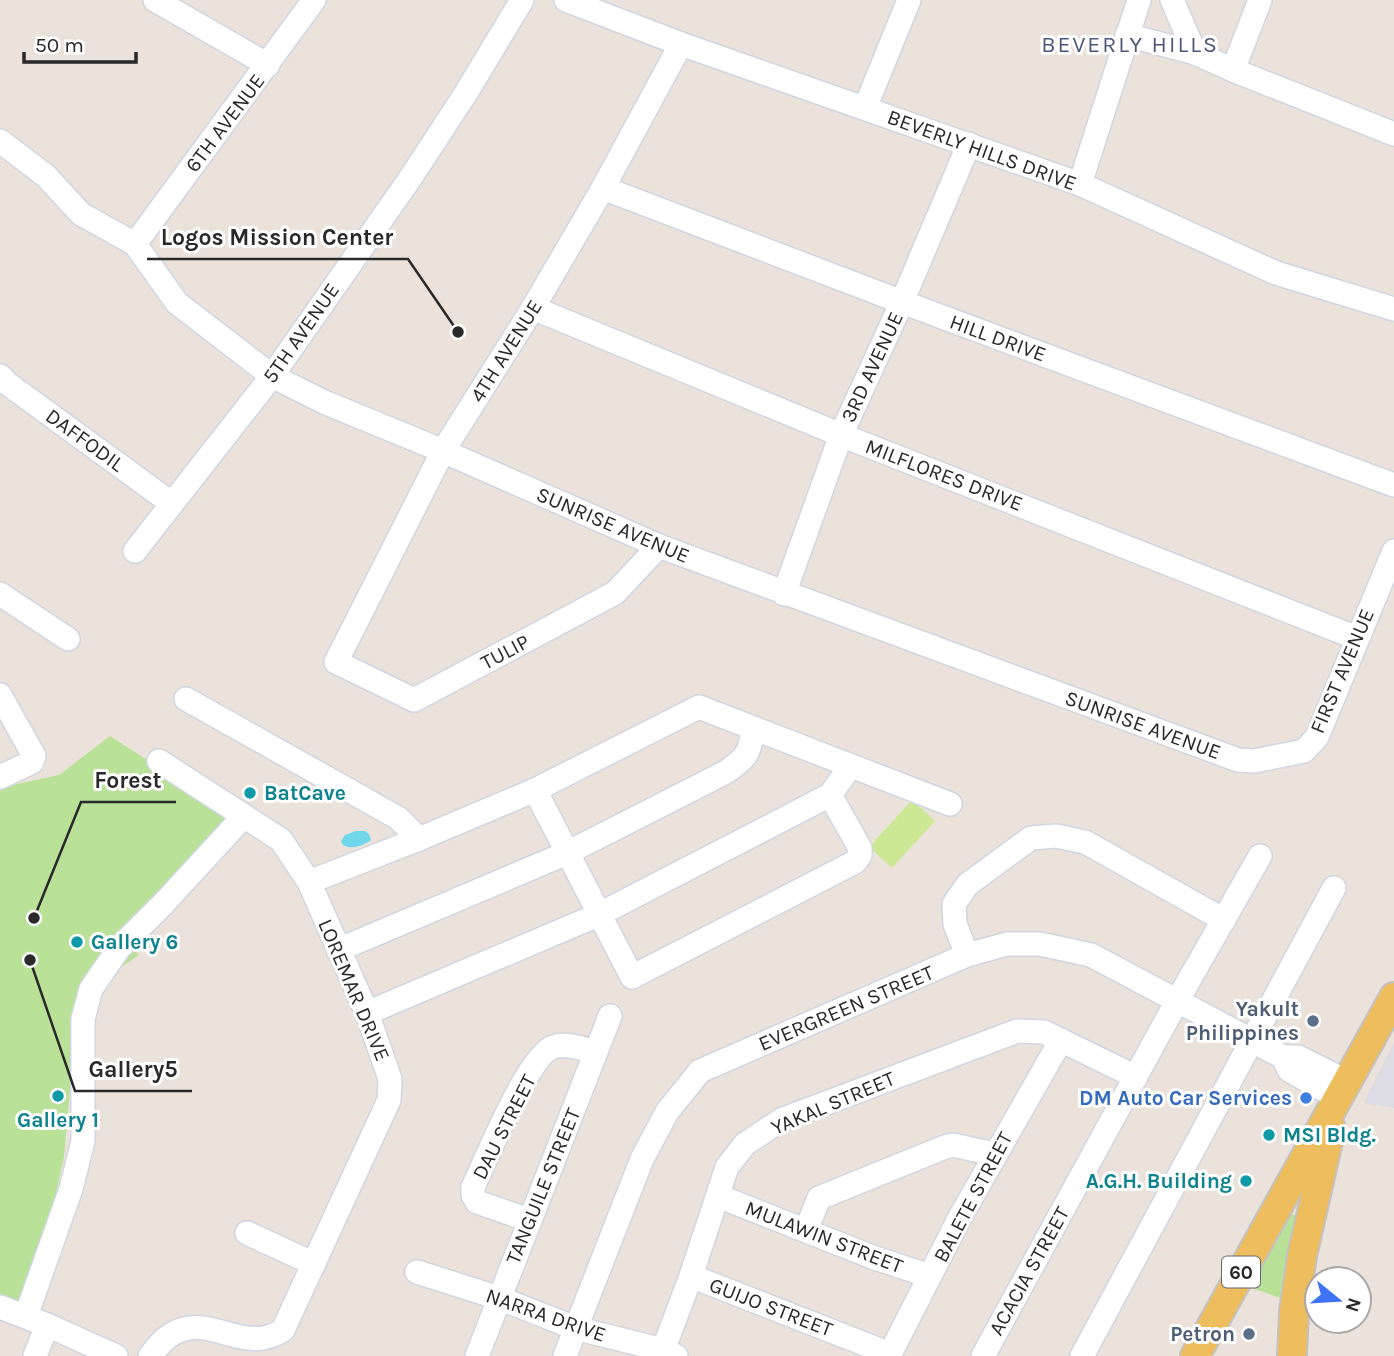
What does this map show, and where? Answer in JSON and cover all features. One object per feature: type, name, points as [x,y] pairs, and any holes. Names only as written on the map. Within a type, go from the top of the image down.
[{"type":"main road","name":"60","points":[[1195,1356],[1394,997]]},
{"type":"main road","name":"60","points":[[1292,1356],[1296,1297],[1315,1198],[1343,1090]]},
{"type":"main road","points":[[1287,1189],[1303,1173],[1313,1179],[1315,1198]]},
{"type":"street","points":[[155,0],[268,65]]},
{"type":"street","name":"6TH AVENUE","points":[[135,244],[314,0]]},
{"type":"street","name":"5TH AVENUE","points":[[135,551],[272,376],[409,180],[522,0]]},
{"type":"street","name":"BEVERLY HILLS DRIVE","points":[[566,0],[681,44],[1080,184],[1276,273],[1394,309]]},
{"type":"street","points":[[865,108],[909,0]]},
{"type":"street","points":[[1080,184],[1139,0]]},
{"type":"street","points":[[1172,0],[1195,53]]},
{"type":"street","points":[[1233,70],[1260,0]]},
{"type":"street","points":[[1126,35],[1195,53],[1394,134]]},
{"type":"street","name":"4TH AVENUE","points":[[337,662],[443,451],[533,308],[603,188],[681,44]]},
{"type":"street","name":"SUNRISE AVENUE","points":[[0,141],[46,176],[81,214],[135,244],[177,303],[272,376],[324,402],[659,546],[1238,760],[1254,761],[1304,751]]},
{"type":"street","name":"3RD AVENUE","points":[[784,594],[841,435],[902,302],[969,144]]},
{"type":"street","name":"HILL DRIVE","points":[[603,188],[1394,485]]},
{"type":"street","name":"MILFLORES DRIVE","points":[[533,308],[841,435],[1357,638]]},
{"type":"street","name":"DAFFODIL","points":[[0,376],[171,503]]},
{"type":"street","name":"TULIP","points":[[337,662],[414,701],[615,593],[659,546]]},
{"type":"street","name":"FIRST AVENUE","points":[[1304,751],[1317,737],[1394,551]]},
{"type":"street","points":[[0,594],[68,639]]},
{"type":"street","points":[[0,695],[34,756],[32,762],[0,777]]},
{"type":"street","points":[[186,699],[398,818],[419,839]]},
{"type":"street","points":[[309,882],[535,790],[699,707],[950,804]]},
{"type":"street","points":[[338,950],[567,853],[726,772],[743,761],[750,749],[753,728]]},
{"type":"street","name":"LOREMAR DRIVE","points":[[150,1356],[161,1342],[175,1332],[189,1329],[251,1346],[263,1344],[283,1330],[389,1100],[390,1079],[367,1013],[309,882],[281,841],[159,761]]},
{"type":"street","points":[[367,1013],[598,915],[830,795],[850,767]]},
{"type":"street","points":[[535,790],[632,977],[855,862],[860,855],[860,848],[830,795]]},
{"type":"street","points":[[35,1356],[36,1320],[83,1141],[83,1019],[91,989],[119,948],[244,816]]},
{"type":"street","points":[[967,956],[955,923],[954,904],[968,884],[1031,838],[1056,836],[1085,842],[1224,919]]},
{"type":"street","name":"ACACIA STREET","points":[[982,1356],[1260,856]]},
{"type":"street","points":[[1082,1356],[1334,888]]},
{"type":"street","name":"EVERGREEN STREET","points":[[565,1356],[642,1159],[667,1112],[700,1071],[967,956],[1007,944],[1040,944],[1091,955],[1283,1057],[1289,1070],[1308,1072],[1343,1090]]},
{"type":"street","name":"TANGUILE STREET","points":[[477,1356],[610,1016]]},
{"type":"street","name":"YAKAL STREET","points":[[667,1354],[727,1167],[745,1144],[781,1120],[1017,1031],[1044,1032],[1136,1077]]},
{"type":"street","name":"BALETE STREET","points":[[889,1355],[994,1154],[1061,1040]]},
{"type":"street","name":"DAU STREET","points":[[529,1220],[477,1202],[473,1187],[526,1076],[540,1058],[556,1045],[596,1052]]},
{"type":"street","points":[[806,1230],[819,1198],[945,1147],[953,1145],[994,1154]]},
{"type":"street","name":"MULAWIN STREET","points":[[718,1196],[875,1258],[930,1276]]},
{"type":"street","points":[[247,1233],[314,1264]]},
{"type":"street","name":"NARRA DRIVE","points":[[417,1272],[499,1298],[575,1328],[667,1354]]},
{"type":"street","name":"GUIJO STREET","points":[[691,1276],[889,1355]]},
{"type":"street","points":[[0,1307],[116,1356]]},
{"type":"shaded area","points":[[1394,1042],[1394,1108],[1364,1103]]},
{"type":"green space","points":[[110,736],[240,820],[118,938],[139,955],[79,996],[73,1007],[74,1046],[64,1157],[53,1207],[19,1306],[0,1298],[0,791],[17,784],[59,775]]},
{"type":"green space","points":[[912,800],[935,821],[892,868],[869,847]]},
{"type":"green space","points":[[1291,1212],[1298,1219],[1286,1300],[1249,1287]]},
{"type":"water","points":[[365,831],[371,840],[357,847],[343,845],[341,841],[345,835]]},
{"type":"place","name":"Logos Mission Center","points":[[458,332]]},
{"type":"place","name":"BatCave","points":[[250,793]]},
{"type":"place","name":"Forest","points":[[34,918]]},
{"type":"place","name":"Gallery 6","points":[[77,942]]},
{"type":"place","name":"Gallery5","points":[[30,960]]},
{"type":"place","name":"Yakult Philippines","points":[[1313,1021]]},
{"type":"place","name":"Gallery 1","points":[[58,1096]]},
{"type":"place","name":"DM Auto Car Services","points":[[1306,1098]]},
{"type":"place","name":"MSI Bldg.","points":[[1269,1135]]},
{"type":"place","name":"A.G.H. Building","points":[[1246,1181]]},
{"type":"place","name":"Petron","points":[[1249,1334]]},
{"type":"district","name":"BEVERLY HILLS","points":[[1130,44]]}]
